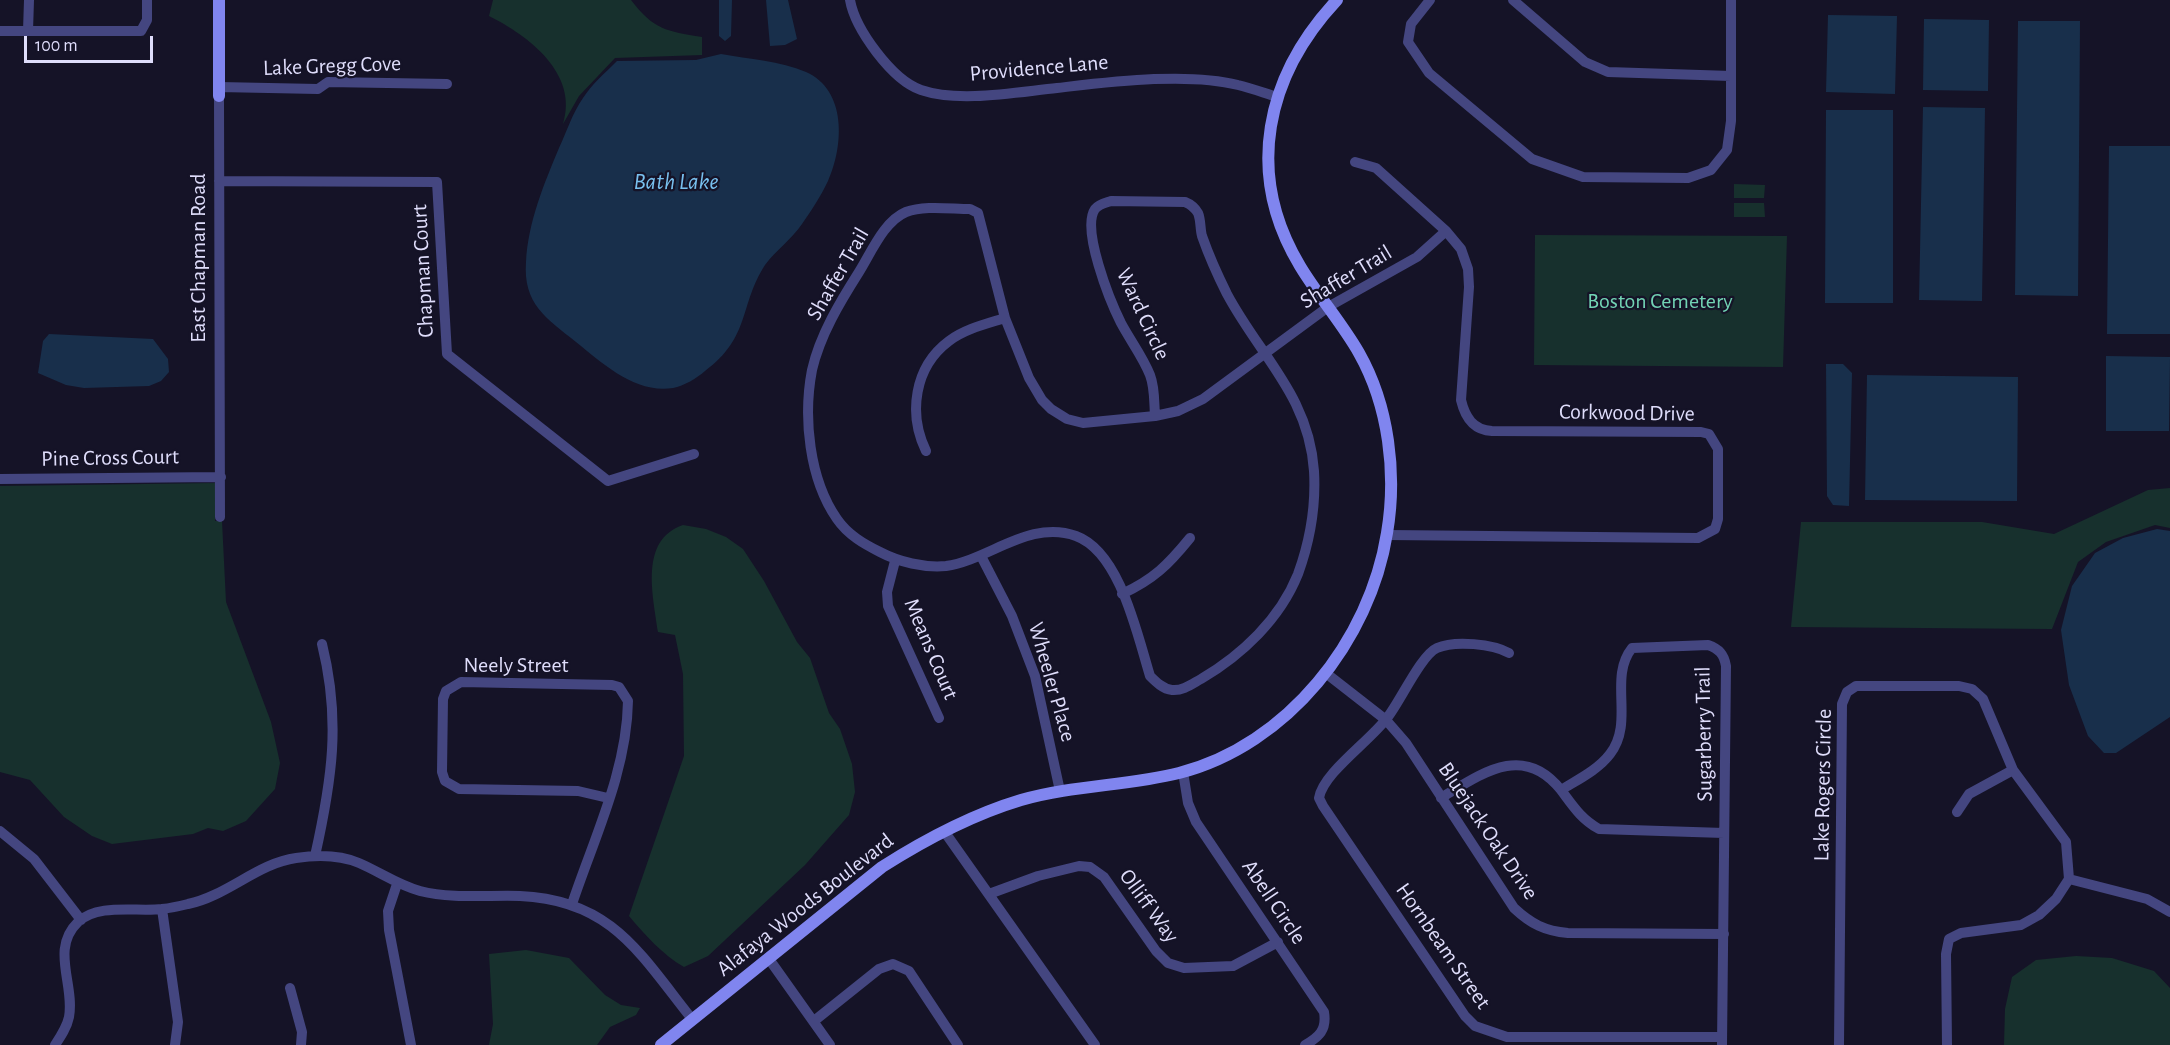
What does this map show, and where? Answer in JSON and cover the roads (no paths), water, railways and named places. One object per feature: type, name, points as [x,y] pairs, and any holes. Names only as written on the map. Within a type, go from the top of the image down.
[{"type":"street","points":[[28,31],[29,0]]},
{"type":"street","points":[[0,31],[141,31],[147,20],[147,0]]},
{"type":"street","name":"East Chapman Road","points":[[219,0],[220,517]]},
{"type":"street","name":"Providence Lane","points":[[850,0],[852,14],[861,30],[902,79],[919,89],[936,94],[1014,93],[1149,80],[1238,85],[1277,97]]},
{"type":"street","name":"Alafaya Woods Boulevard","points":[[661,1045],[882,867],[944,831],[984,813],[1060,791],[1144,780],[1183,772],[1227,753],[1273,724],[1327,674],[1356,629],[1369,601],[1387,535],[1392,493],[1391,468],[1380,408],[1360,355],[1299,264],[1281,224],[1272,194],[1268,149],[1277,97],[1286,71],[1306,36],[1337,0]]},
{"type":"street","points":[[1430,0],[1411,24],[1408,42],[1429,73],[1532,159],[1583,177],[1688,178],[1711,170],[1727,150],[1731,121],[1731,0]]},
{"type":"street","points":[[1513,0],[1585,62],[1608,72],[1731,75]]},
{"type":"street","name":"Lake Gregg Cove","points":[[219,91],[318,89],[328,82],[447,84]]},
{"type":"street","name":"Corkwood Drive","points":[[1355,162],[1376,168],[1446,231],[1461,249],[1467,269],[1461,400],[1465,414],[1472,423],[1481,430],[1492,431],[1701,432],[1709,435],[1718,449],[1718,519],[1715,529],[1698,538],[1387,535]]},
{"type":"street","name":"Chapman Court","points":[[219,181],[437,182],[447,354],[608,481],[694,454]]},
{"type":"street","name":"Ward Circle","points":[[1155,416],[1154,388],[1149,373],[1120,322],[1100,271],[1090,223],[1099,204],[1121,201],[1185,202],[1192,205],[1198,213],[1202,234],[1228,295],[1264,354]]},
{"type":"street","name":"Shaffer Trail","points":[[1264,354],[1286,383],[1300,411],[1314,470],[1314,508],[1308,542],[1297,576],[1280,606],[1255,638],[1221,668],[1184,689],[1172,690],[1159,685],[1150,676],[1122,594],[1104,556],[1089,542],[1074,535],[1051,532],[1022,537],[981,556],[945,566],[895,561],[859,541],[837,520],[824,492],[815,464],[810,440],[809,403],[812,369],[837,308],[885,231],[906,212],[970,208],[978,213],[1005,318],[1029,378],[1042,400],[1051,409],[1067,419],[1083,423],[1155,416],[1178,411],[1203,399],[1264,354],[1328,307],[1417,257],[1446,231]]},
{"type":"street","points":[[926,451],[918,435],[915,416],[916,393],[925,369],[937,351],[950,340],[1005,318]]},
{"type":"street","name":"Pine Cross Court","points":[[0,479],[221,477]]},
{"type":"street","points":[[1122,594],[1146,583],[1166,568],[1190,538]]},
{"type":"street","name":"Wheeler Place","points":[[981,556],[1012,616],[1035,676],[1060,791]]},
{"type":"street","name":"Means Court","points":[[895,561],[887,592],[888,606],[939,718]]},
{"type":"street","points":[[315,856],[330,775],[333,736],[332,687],[322,644]]},
{"type":"street","points":[[1386,720],[1424,658],[1439,647],[1496,645],[1509,653]]},
{"type":"street","name":"Sugarberry Trail","points":[[1561,790],[1602,763],[1617,744],[1623,721],[1622,666],[1632,648],[1708,645],[1718,648],[1724,657],[1726,666],[1722,1041]]},
{"type":"street","name":"Bluejack Oak Drive","points":[[1327,674],[1386,720],[1406,743],[1514,908],[1528,922],[1547,931],[1568,933],[1724,934]]},
{"type":"street","name":"Neely Street","points":[[572,904],[608,798],[628,735],[628,701],[619,687],[612,685],[461,682],[446,691],[443,699],[442,772],[445,781],[451,786],[459,789],[578,791],[608,798]]},
{"type":"street","name":"Lake Rogers Circle","points":[[1839,1045],[1842,704],[1847,692],[1856,686],[1959,686],[1972,689],[1983,699],[2013,770],[2066,842],[2069,879]]},
{"type":"street","name":"Hornbeam Street","points":[[1386,720],[1324,781],[1319,798],[1465,1016],[1475,1026],[1507,1037],[1722,1041]]},
{"type":"street","points":[[1441,798],[1484,772],[1500,766],[1515,765],[1540,771],[1561,790],[1585,821],[1599,829],[1724,832]]},
{"type":"street","points":[[1957,812],[1969,794],[2013,770]]},
{"type":"street","name":"Abell Circle","points":[[1183,772],[1188,803],[1196,822],[1324,1012],[1324,1030],[1305,1045]]},
{"type":"street","points":[[0,831],[34,859],[81,920]]},
{"type":"street","points":[[944,831],[1095,1045]]},
{"type":"street","points":[[55,1045],[69,1018],[65,940],[81,920],[107,911],[162,909],[196,902],[226,891],[273,865],[294,858],[315,856],[357,862],[397,884],[423,892],[548,898],[572,904],[604,919],[619,931],[692,1019]]},
{"type":"street","name":"Olliff Way","points":[[989,894],[1038,876],[1080,866],[1090,867],[1104,877],[1167,963],[1184,968],[1233,966],[1278,942]]},
{"type":"street","points":[[1947,1045],[1946,954],[1949,939],[1961,933],[2021,925],[2039,915],[2056,899],[2069,879],[2148,899],[2170,912]]},
{"type":"street","points":[[397,884],[388,911],[389,930],[411,1045]]},
{"type":"street","points":[[162,909],[178,1022],[175,1045]]},
{"type":"street","points":[[769,959],[830,1045]]},
{"type":"street","points":[[814,1021],[879,969],[893,964],[909,971],[958,1045]]},
{"type":"street","points":[[290,988],[302,1032],[301,1045]]},
{"type":"water","points":[[719,0],[732,0],[731,36],[725,41],[719,36]]},
{"type":"water","points":[[766,0],[788,0],[797,39],[785,45],[770,46]]},
{"type":"water","points":[[1828,15],[1897,16],[1895,94],[1826,92]]},
{"type":"water","points":[[1924,19],[1989,20],[1988,91],[1923,90]]},
{"type":"water","points":[[2018,21],[2080,21],[2078,296],[2015,295]]},
{"type":"water","name":"Bath Lake","points":[[721,54],[786,65],[806,72],[819,80],[829,92],[835,105],[839,136],[837,152],[828,181],[816,203],[798,230],[765,265],[730,346],[705,371],[686,384],[659,389],[621,376],[546,317],[528,289],[527,247],[542,189],[576,110],[590,88],[617,61],[696,60]]},
{"type":"water","points":[[1923,107],[1985,108],[1982,301],[1919,300]]},
{"type":"water","points":[[1826,110],[1893,110],[1893,303],[1825,303]]},
{"type":"water","points":[[2109,146],[2170,146],[2170,334],[2107,334]]},
{"type":"water","points":[[49,334],[153,339],[168,359],[169,372],[161,381],[149,386],[84,388],[66,385],[38,373],[43,341]]},
{"type":"water","points":[[2106,356],[2170,357],[2169,431],[2106,431]]},
{"type":"water","points":[[1826,364],[1843,364],[1852,373],[1849,506],[1833,505],[1827,496]]},
{"type":"water","points":[[1867,375],[2018,377],[2017,501],[1865,500]]},
{"type":"water","points":[[2157,529],[2170,531],[2170,717],[2116,753],[2104,753],[2088,736],[2069,685],[2061,630],[2072,586],[2095,553],[2123,538]]},
{"type":"park label","name":"Boston Cemetery","points":[[1660,301]]}]
